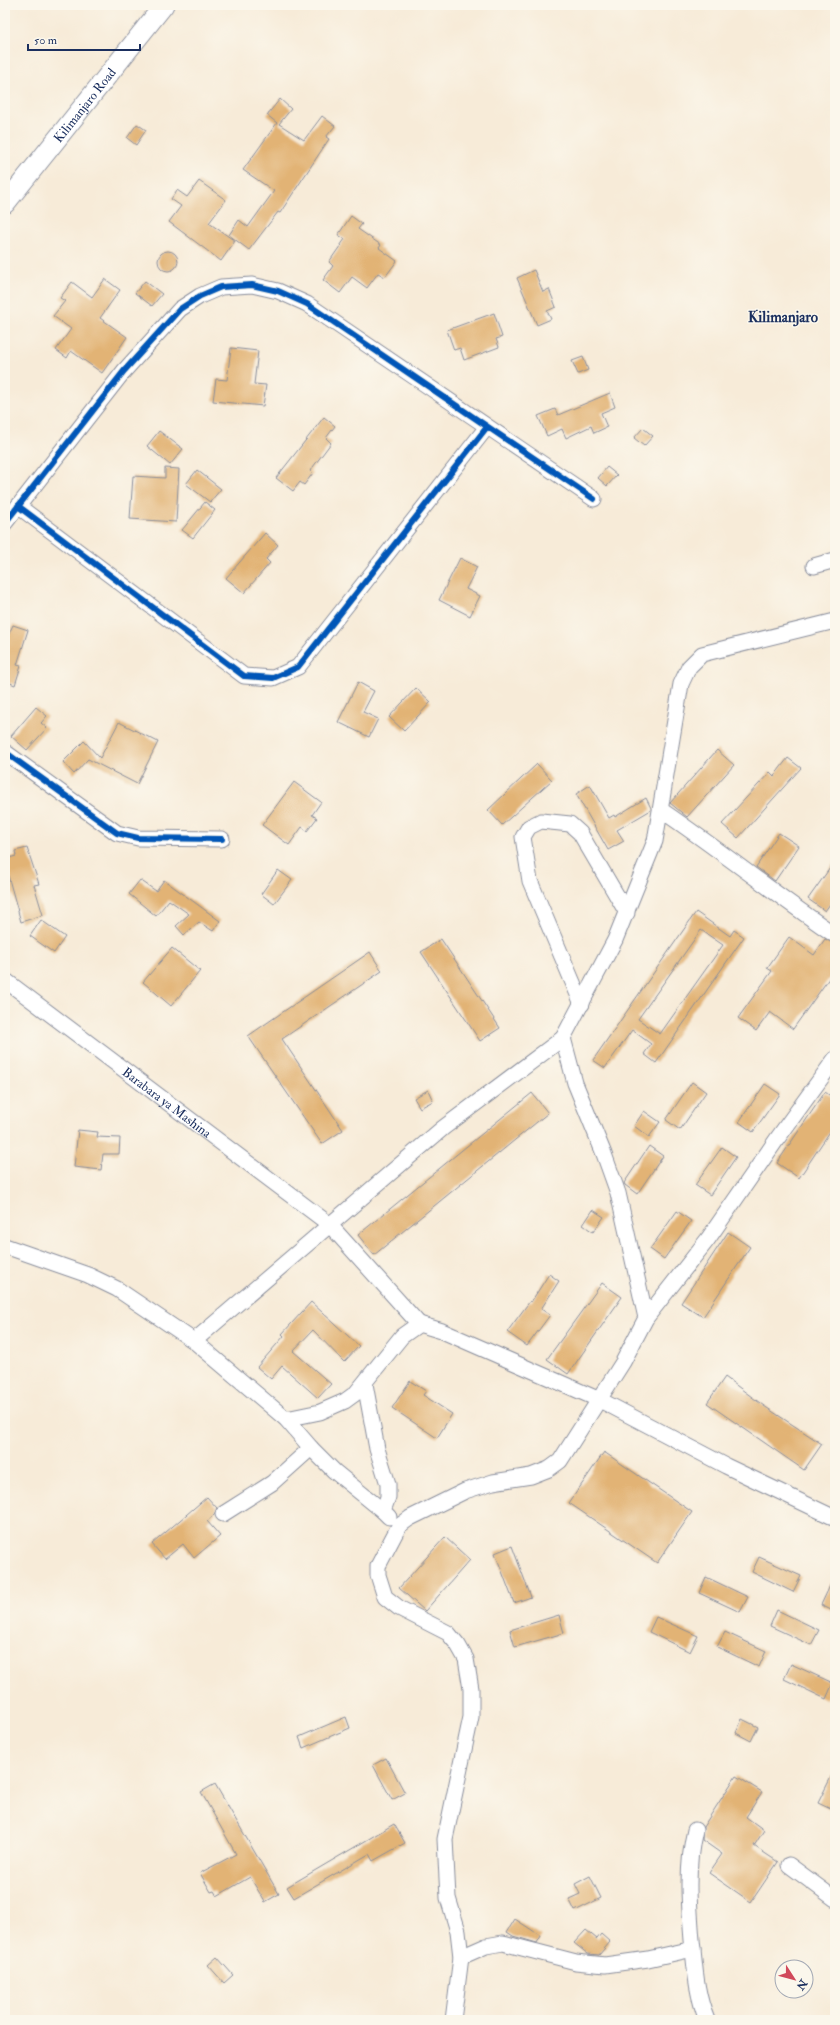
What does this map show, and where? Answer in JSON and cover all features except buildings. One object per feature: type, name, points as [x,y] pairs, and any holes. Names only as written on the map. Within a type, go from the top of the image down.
[{"type":"main road","name":"Kilimanjaro Road","points":[[5,204],[164,5]]},
{"type":"street","points":[[5,523],[155,334],[180,309],[200,296],[221,287],[252,285],[278,291],[307,304],[487,428],[594,499]]},
{"type":"street","points":[[18,506],[244,676],[273,678],[298,667],[487,428]]},
{"type":"street","points":[[814,566],[835,560]]},
{"type":"street","points":[[194,1341],[443,1128],[563,1038],[615,940],[655,841],[681,684],[689,667],[702,654],[835,621]]},
{"type":"street","points":[[5,752],[117,833],[138,838],[222,839]]},
{"type":"street","points":[[661,810],[715,847],[767,887],[835,935]]},
{"type":"street","points":[[582,1004],[530,881],[523,838],[529,827],[541,821],[570,824],[580,833],[627,913]]},
{"type":"street","name":"Barabara ya Mashina","points":[[5,980],[329,1224],[419,1324]]},
{"type":"street","points":[[563,1038],[575,1083],[618,1193],[646,1318]]},
{"type":"street","points":[[453,2020],[461,1957],[458,1931],[448,1898],[445,1839],[471,1717],[470,1689],[466,1659],[458,1645],[448,1633],[399,1608],[385,1597],[381,1588],[378,1566],[399,1526],[410,1518],[465,1491],[493,1482],[531,1476],[549,1469],[560,1461],[600,1400],[646,1318],[708,1239],[777,1139],[835,1059]]},
{"type":"street","points":[[5,1246],[88,1275],[117,1289],[194,1341],[286,1419],[311,1448],[334,1471],[399,1526]]},
{"type":"street","points":[[286,1419],[320,1412],[345,1400],[365,1384],[402,1336],[419,1324],[442,1331],[600,1400],[726,1466],[835,1518]]},
{"type":"street","points":[[365,1384],[377,1449],[388,1484],[388,1497],[383,1511]]},
{"type":"street","points":[[223,1514],[272,1483],[311,1448]]},
{"type":"street","points":[[695,1830],[692,1844],[688,1898],[695,1981],[708,2020]]},
{"type":"street","points":[[789,1865],[835,1899]]},
{"type":"street","points":[[461,1957],[486,1946],[503,1943],[576,1962],[605,1965],[648,1959],[693,1949]]},
{"type":"cycle path","points":[[5,523],[124,371],[180,309],[200,296],[221,287],[252,285],[278,291],[307,304],[594,499]]},
{"type":"cycle path","points":[[18,506],[244,676],[273,678],[298,667],[487,427]]},
{"type":"cycle path","points":[[5,752],[117,833],[138,838],[222,839]]},
{"type":"district","name":"Kilimanjaro","points":[[783,317]]}]
